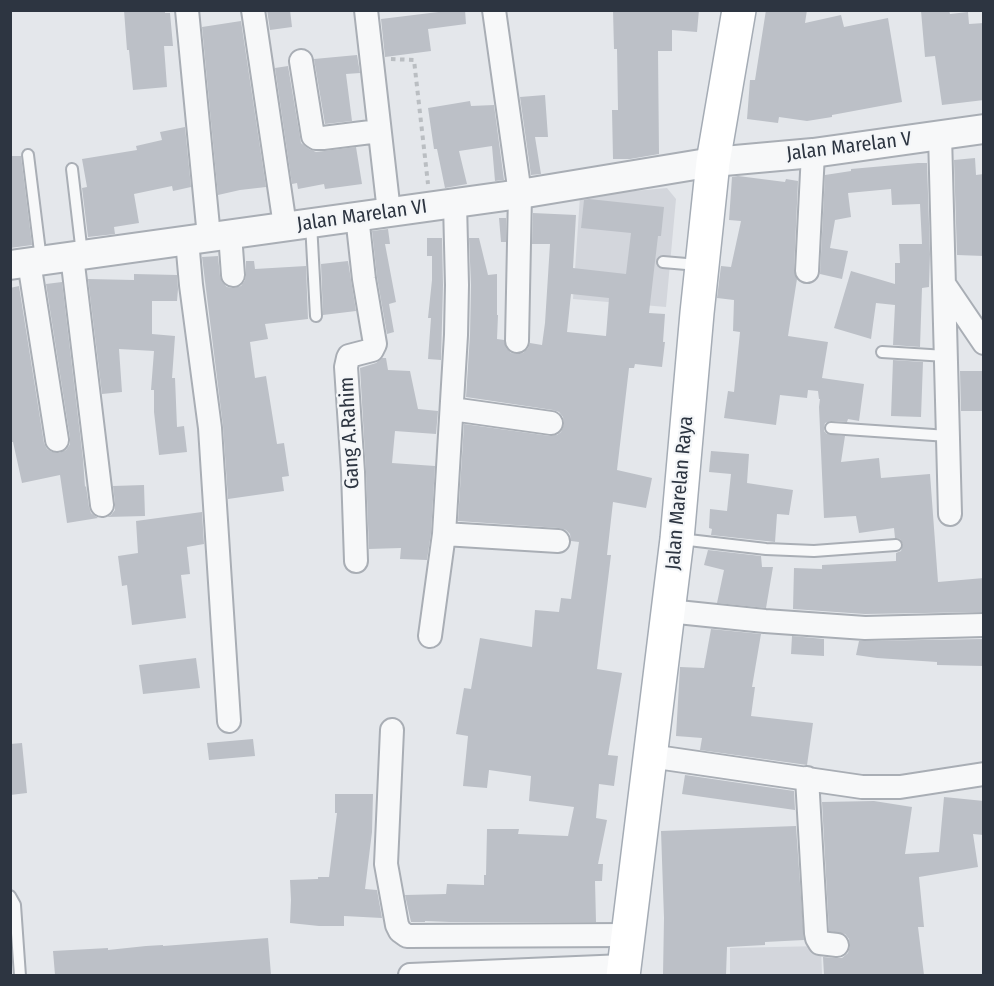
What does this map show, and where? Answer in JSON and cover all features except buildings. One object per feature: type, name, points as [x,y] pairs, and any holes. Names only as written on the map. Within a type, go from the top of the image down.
[{"type":"main road","name":"Jalan Marelan Raya","points":[[625,958],[677,539],[713,162],[738,10]]},
{"type":"street","points":[[187,10],[209,237],[191,285],[210,428],[229,721]]},
{"type":"street","points":[[253,10],[298,224]]},
{"type":"street","points":[[366,10],[389,212]]},
{"type":"street","points":[[494,10],[520,194],[517,341]]},
{"type":"street","points":[[301,61],[313,136],[323,138],[379,131]]},
{"type":"street","name":"Jalan Marelan V","points":[[713,162],[813,153],[984,129]]},
{"type":"street","points":[[940,135],[950,513]]},
{"type":"street","points":[[807,271],[813,153]]},
{"type":"street","name":"Jalan Marelan VI","points":[[27,262],[520,194],[713,162]]},
{"type":"street","points":[[430,636],[444,534],[456,295],[443,204]]},
{"type":"street","name":"Gang A.Rahim","points":[[356,561],[346,367],[349,356],[372,350],[375,344],[364,279],[357,216]]},
{"type":"street","points":[[209,237],[233,275]]},
{"type":"street","points":[[77,256],[102,505]]},
{"type":"street","points":[[27,262],[57,440]]},
{"type":"street","points":[[944,284],[984,342]]},
{"type":"street","points":[[452,409],[551,423]]},
{"type":"street","points":[[444,534],[558,541]]},
{"type":"street","points":[[668,611],[865,628],[984,625]]},
{"type":"street","points":[[392,730],[386,864],[396,925],[399,931],[407,936],[625,958]]},
{"type":"street","points":[[650,756],[862,787],[900,787],[984,774]]},
{"type":"street","points":[[807,778],[816,933],[820,943],[837,945]]},
{"type":"street","points":[[410,975],[625,958]]},
{"type":"lane","points":[[27,262],[28,155]]},
{"type":"lane","points":[[72,169],[77,256]]},
{"type":"lane","points":[[298,224],[316,316]]},
{"type":"lane","points":[[663,262],[702,265]]},
{"type":"lane","points":[[882,352],[946,356]]},
{"type":"lane","points":[[831,428],[948,436]]},
{"type":"lane","points":[[677,539],[766,549],[814,551],[896,544]]},
{"type":"lane","points":[[10,896],[15,905],[20,975]]},
{"type":"path","points":[[371,57],[414,60],[443,204]]},
{"type":"shaded area","points":[[667,188],[676,199],[666,307],[573,299],[580,196]]},
{"type":"shaded area","points":[[821,946],[822,975],[730,976],[730,948]]}]
